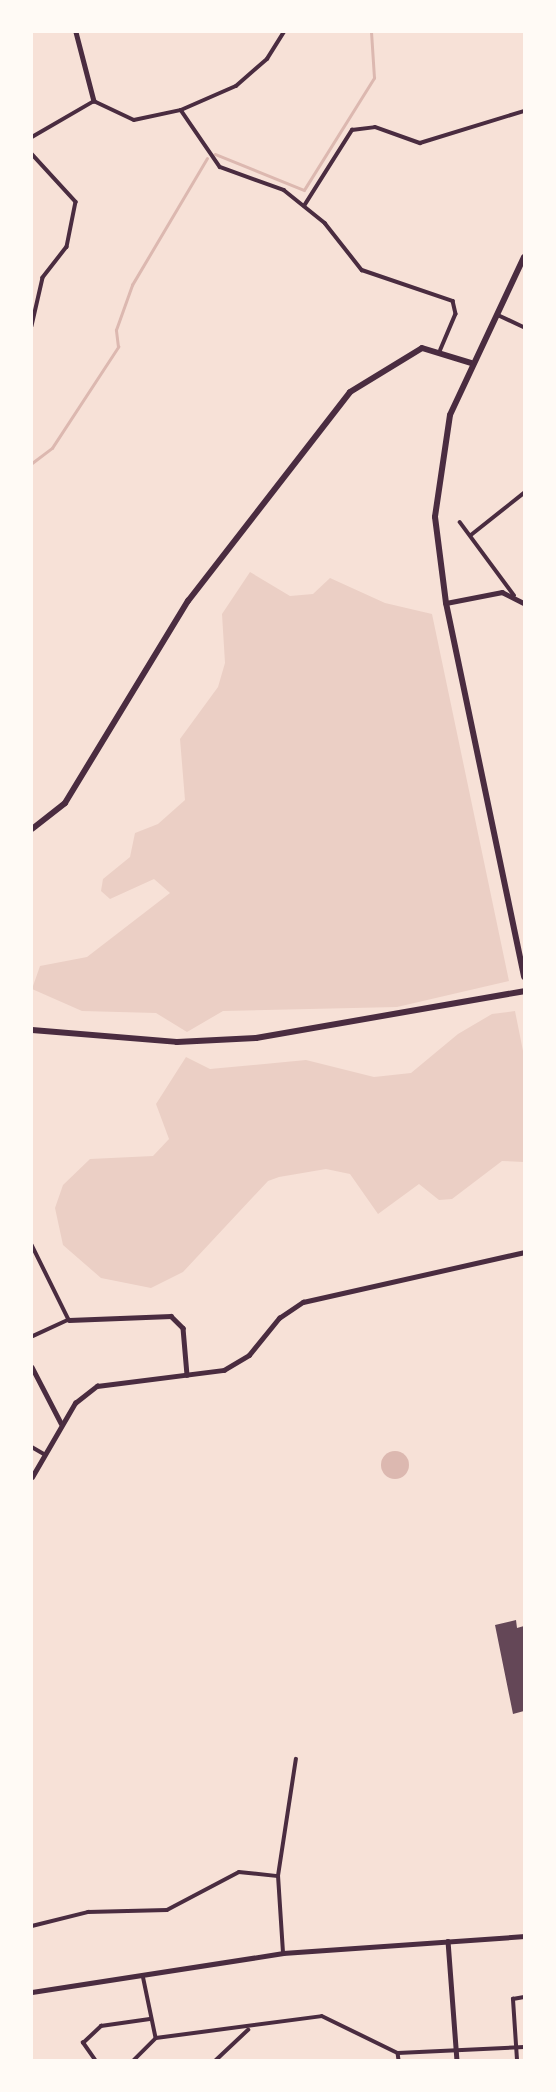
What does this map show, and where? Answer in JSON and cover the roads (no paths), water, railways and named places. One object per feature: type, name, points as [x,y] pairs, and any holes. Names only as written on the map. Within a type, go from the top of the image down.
[{"type":"main road","points":[[524,257],[471,363],[437,475],[436,548],[524,977]]},
{"type":"main road","points":[[32,829],[65,803],[122,717],[175,620],[350,392],[410,352],[441,350],[471,363]]},
{"type":"main road","points":[[32,1030],[177,1042],[256,1038],[524,991]]},
{"type":"street","points":[[76,32],[94,101],[134,120],[181,110],[236,86],[267,59],[284,32]]},
{"type":"street","points":[[32,133],[94,101]]},
{"type":"street","points":[[181,110],[220,167],[284,190],[304,206],[369,274],[440,292],[453,301],[456,314],[441,350]]},
{"type":"street","points":[[304,206],[352,130],[375,127],[420,143],[524,111]]},
{"type":"street","points":[[32,154],[76,202],[66,247],[44,278],[32,326]]},
{"type":"street","points":[[496,315],[524,327]]},
{"type":"street","points":[[471,535],[524,493]]},
{"type":"street","points":[[460,522],[514,595],[524,603]]},
{"type":"street","points":[[446,603],[492,593],[514,595]]},
{"type":"street","points":[[32,1245],[69,1320]]},
{"type":"street","points":[[32,1477],[61,1423],[97,1386],[187,1375],[236,1365],[279,1318],[303,1302],[524,1252]]},
{"type":"street","points":[[32,1337],[69,1320],[172,1316],[183,1328],[187,1375]]},
{"type":"street","points":[[32,1367],[61,1423]]},
{"type":"street","points":[[32,1447],[44,1454]]},
{"type":"street","points":[[283,1953],[278,1877],[296,1759]]},
{"type":"street","points":[[32,1926],[88,1912],[167,1910],[239,1872],[278,1877]]},
{"type":"street","points":[[32,1992],[283,1953],[524,1936]]},
{"type":"street","points":[[448,1941],[457,2060]]},
{"type":"street","points":[[144,1975],[150,2019],[156,2038]]},
{"type":"street","points":[[517,2060],[513,1999],[524,1997]]},
{"type":"street","points":[[134,2060],[156,2038],[249,2028],[322,2016],[398,2053],[457,2048],[524,2047]]},
{"type":"street","points":[[95,2060],[83,2043],[101,2026],[150,2019]]},
{"type":"street","points":[[216,2060],[249,2028]]},
{"type":"street","points":[[398,2053],[399,2060]]},
{"type":"waterway","points":[[215,154],[304,190],[374,78],[371,32]]},
{"type":"waterway","points":[[32,463],[52,448],[118,347],[116,330],[132,285],[207,158]]}]
